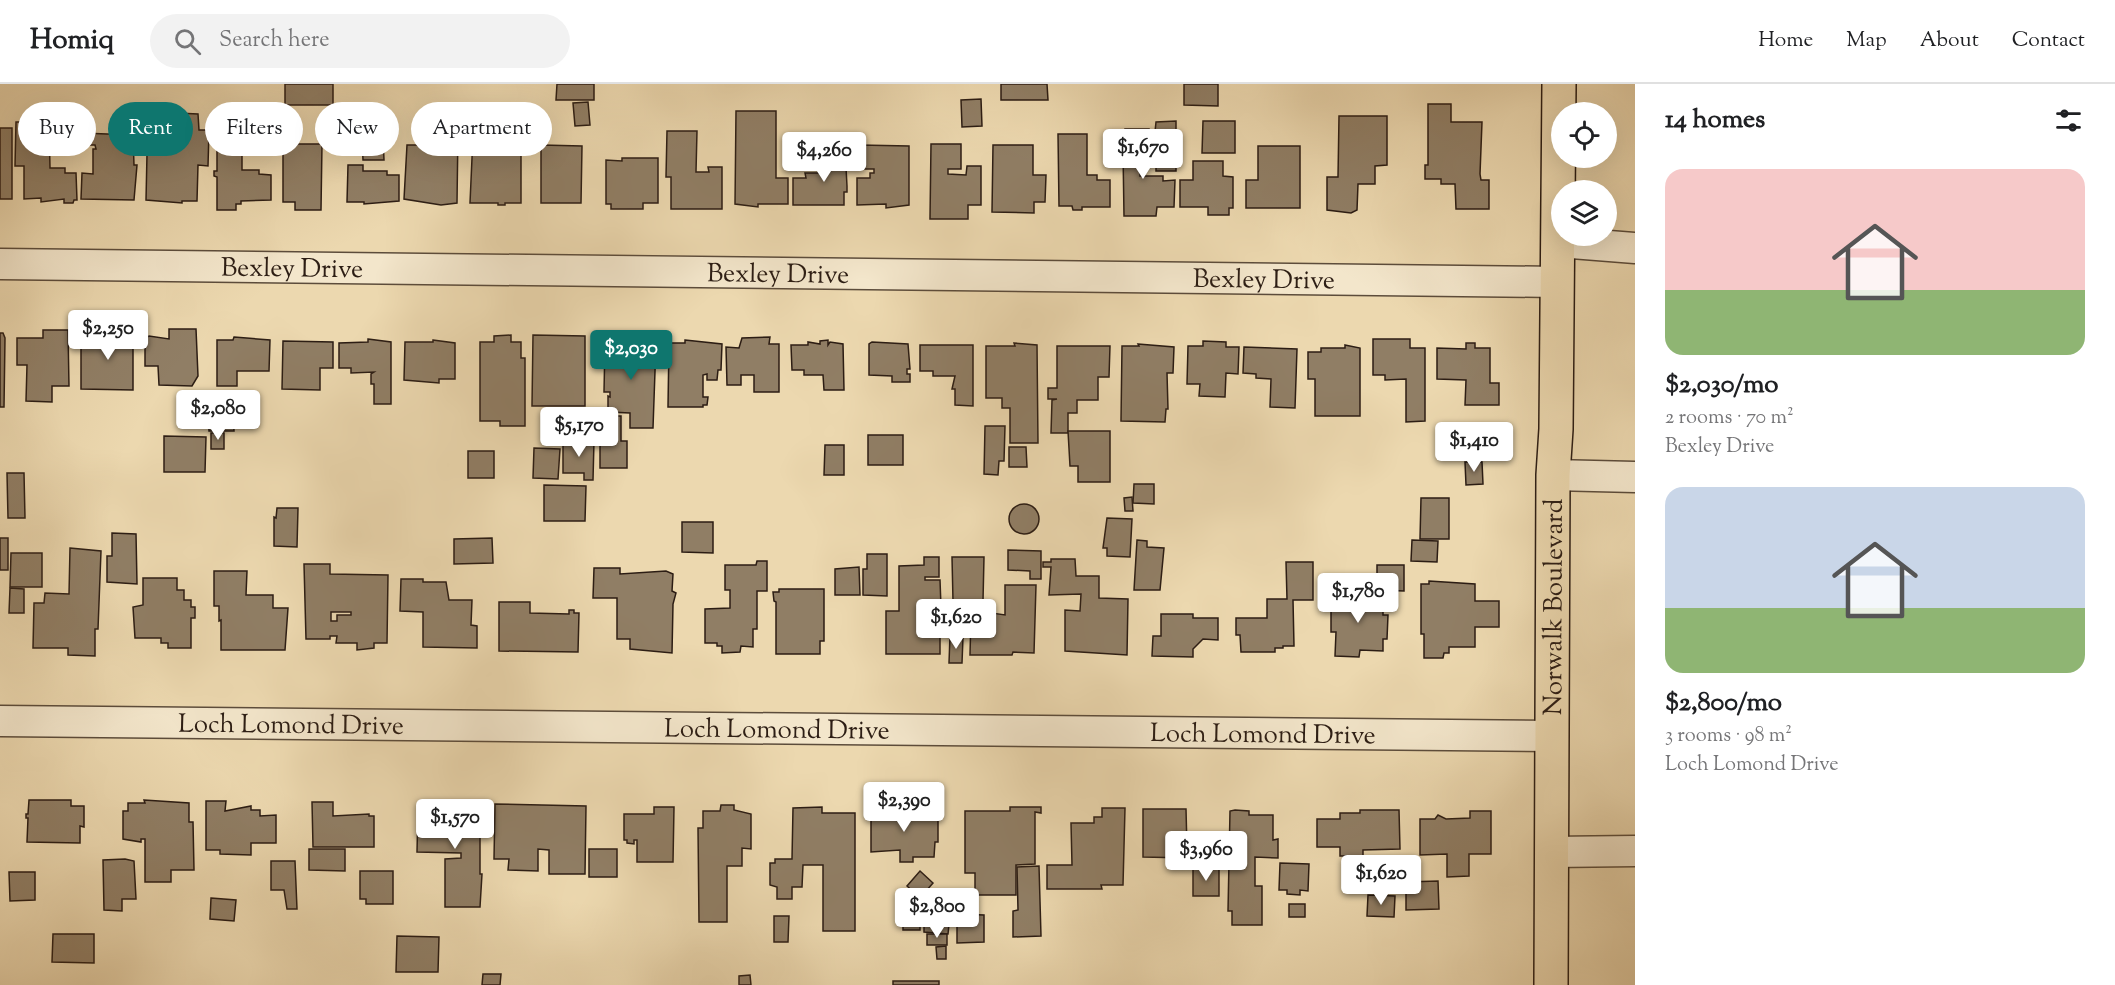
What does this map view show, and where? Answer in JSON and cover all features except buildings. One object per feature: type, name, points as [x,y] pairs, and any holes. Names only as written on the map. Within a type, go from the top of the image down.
[{"type":"main road","name":"Norwalk Boulevard","points":[[1558,84],[1559,180]]},
{"type":"main road","name":"Norwalk Boulevard","points":[[1551,985],[1553,475],[1556,429],[1559,246]]},
{"type":"street","points":[[1610,246],[1635,248]]},
{"type":"street","name":"Bexley Drive","points":[[0,264],[1558,282]]},
{"type":"street","points":[[1553,475],[1635,477]]},
{"type":"street","name":"Loch Lomond Drive","points":[[0,720],[1553,736]]},
{"type":"street","points":[[1552,852],[1635,851]]}]
